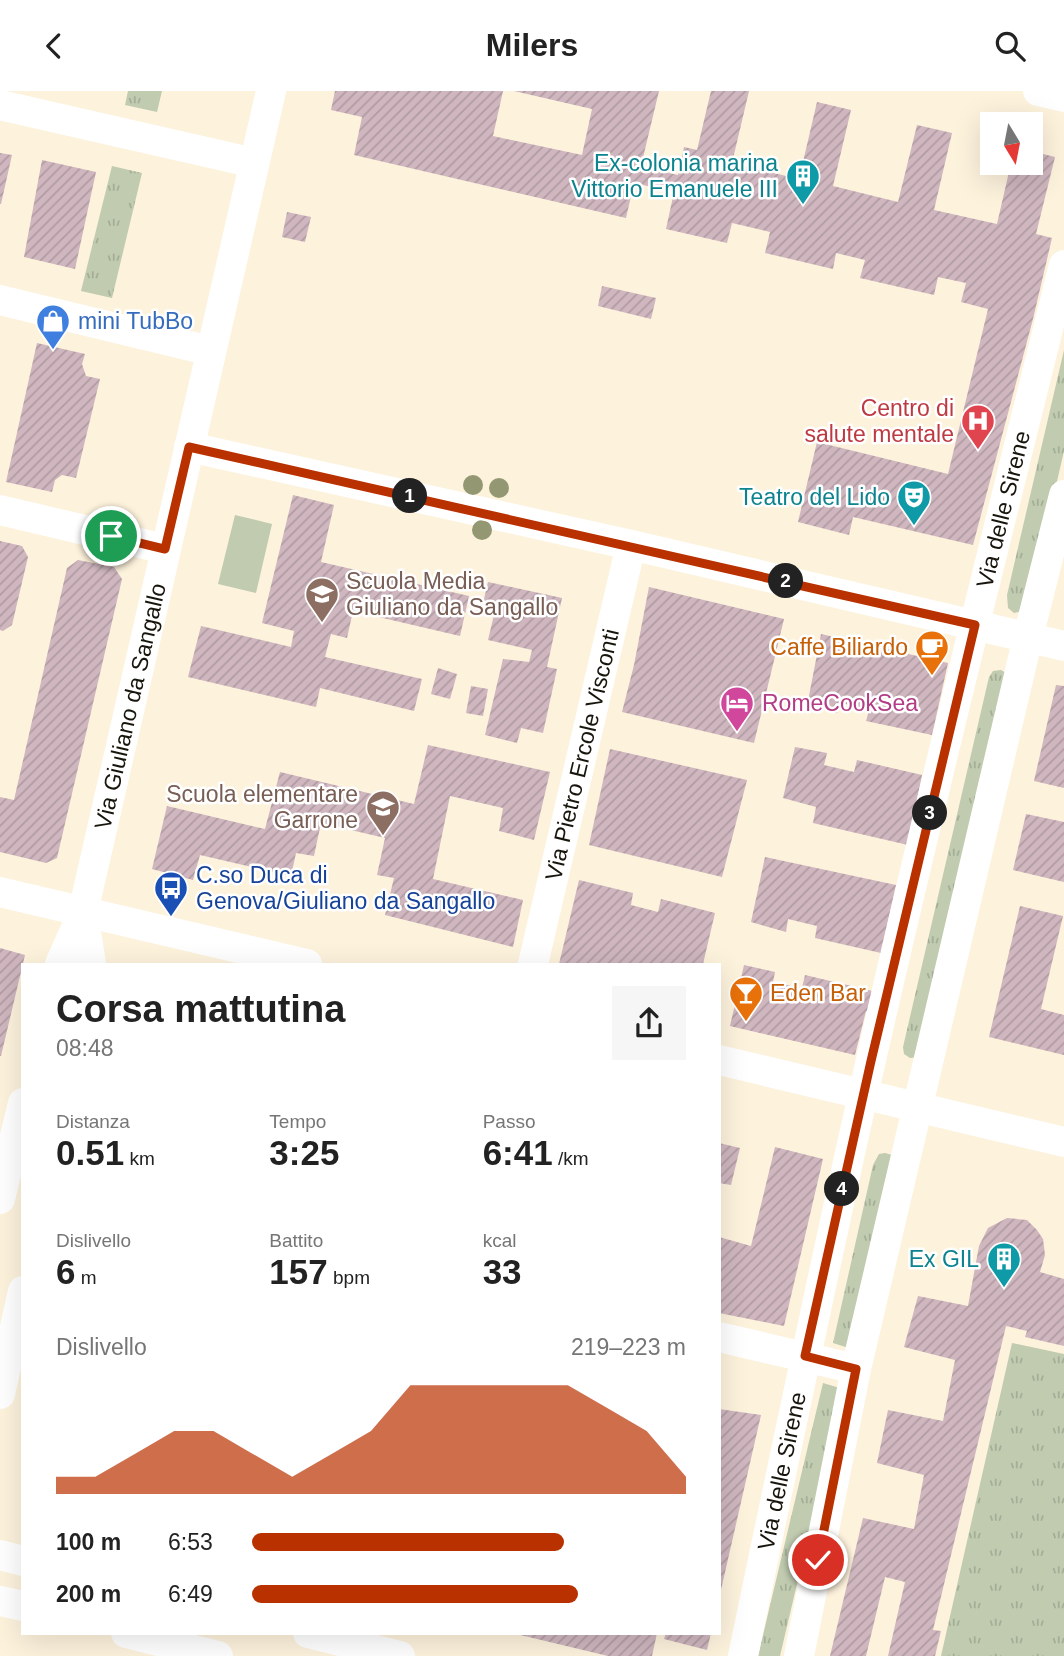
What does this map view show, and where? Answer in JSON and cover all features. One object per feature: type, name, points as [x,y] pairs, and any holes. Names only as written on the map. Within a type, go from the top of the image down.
[{"type":"street","name":"Via Giuliano da Sangallo","points":[[83,912],[271,91]]},
{"type":"street","points":[[1038,91],[1064,97]]},
{"type":"street","points":[[0,105],[254,163]]},
{"type":"street","name":"Via delle Sirene","points":[[743,1656],[863,1094],[1064,265]]},
{"type":"street","points":[[0,300],[211,351]]},
{"type":"street","points":[[189,447],[631,545],[1064,646]]},
{"type":"street","points":[[799,1656],[856,1369],[1028,637],[1064,495]]},
{"type":"street","points":[[0,510],[165,549]]},
{"type":"street","name":"Via Pietro Ercole Visconti","points":[[533,963],[631,545]]},
{"type":"street","points":[[0,892],[303,963]]},
{"type":"street","points":[[60,963],[83,912]]},
{"type":"street","points":[[83,912],[91,963]]},
{"type":"street","points":[[721,1060],[1064,1142]]},
{"type":"street","points":[[7,1181],[21,1113]]},
{"type":"street","points":[[0,1394],[21,1300]]},
{"type":"street","points":[[721,1337],[856,1369]]},
{"type":"street","points":[[0,1555],[21,1560]]},
{"type":"street","points":[[0,1601],[21,1606]]},
{"type":"street","points":[[135,1635],[218,1656]]},
{"type":"street","points":[[315,1635],[400,1656]]},
{"type":"green space","points":[[128,91],[162,91],[157,112],[125,105]]},
{"type":"green space","points":[[112,166],[142,173],[112,298],[81,291]]},
{"type":"green space","points":[[1064,350],[1064,451],[1030,598],[1022,611],[1014,613],[1008,608],[1007,595]]},
{"type":"green space","points":[[235,515],[272,524],[256,593],[218,584]]},
{"type":"green space","points":[[1001,670],[1008,674],[919,1057],[910,1058],[904,1054],[903,1047],[989,677],[993,671]]},
{"type":"green space","points":[[879,1154],[892,1155],[852,1349],[833,1343],[873,1165]]},
{"type":"green space","points":[[1012,1343],[1064,1354],[1064,1656],[941,1656]]},
{"type":"green space","points":[[823,1383],[843,1389],[780,1656],[758,1656]]},
{"type":"building","name":"Ex-colonia marina Vittorio Emanuele III","points":[[335,91],[503,91],[493,136],[582,155],[592,109],[514,91],[659,91],[641,166],[678,175],[684,147],[697,150],[711,91],[749,91],[732,163],[799,179],[817,102],[851,110],[833,186],[898,202],[917,125],[952,133],[934,210],[997,224],[1008,175],[1043,175],[1043,154],[1055,157],[1036,234],[1052,238],[973,545],[853,517],[849,535],[798,522],[817,442],[948,474],[988,309],[961,302],[966,283],[938,277],[934,295],[860,278],[865,260],[836,253],[833,269],[765,253],[770,232],[732,223],[727,243],[666,229],[674,192],[634,183],[626,218],[354,155],[362,117],[331,110]]},
{"type":"building","points":[[0,153],[12,155],[1,204],[0,204]]},
{"type":"building","points":[[42,160],[96,172],[75,269],[24,257]]},
{"type":"building","points":[[287,212],[311,217],[305,242],[282,237]]},
{"type":"building","points":[[602,286],[656,298],[651,319],[598,306]]},
{"type":"building","points":[[37,343],[85,354],[82,364],[86,376],[100,379],[76,478],[62,475],[55,480],[52,492],[6,482]]},
{"type":"building","points":[[293,495],[334,505],[321,562],[469,596],[460,636],[353,611],[347,638],[331,634],[325,657],[422,679],[414,711],[320,688],[316,707],[188,677],[201,626],[291,647],[294,631],[262,623]]},
{"type":"building","points":[[0,541],[22,546],[28,557],[12,625],[3,631],[0,630]]},
{"type":"building","points":[[78,560],[114,567],[122,579],[57,858],[46,863],[0,852],[0,797],[14,800],[67,568]]},
{"type":"building","points":[[488,582],[562,598],[547,667],[557,669],[543,733],[521,728],[517,743],[485,735],[503,659],[529,662],[532,650],[488,640],[494,615],[481,612]]},
{"type":"building","points":[[649,587],[784,619],[754,743],[622,712]]},
{"type":"building","points":[[821,634],[948,663],[932,735],[866,721],[869,711],[839,702],[837,713],[807,706]]},
{"type":"building","points":[[438,668],[457,674],[450,699],[431,694]]},
{"type":"building","points":[[1056,685],[1064,686],[1064,788],[1034,781]]},
{"type":"building","points":[[471,686],[488,689],[483,716],[466,713]]},
{"type":"building","points":[[428,745],[550,772],[534,840],[499,831],[503,808],[450,796],[433,879],[523,900],[513,947],[385,915],[394,878],[377,875],[385,838],[321,823],[314,856],[296,853],[291,876],[200,855],[193,880],[152,869],[167,806],[265,829],[280,772],[414,804]]},
{"type":"building","points":[[795,747],[827,753],[824,765],[854,772],[857,760],[922,775],[908,845],[813,823],[816,807],[783,798]]},
{"type":"building","points":[[610,749],[747,780],[722,877],[589,845]]},
{"type":"building","points":[[1026,814],[1064,822],[1064,882],[1013,870]]},
{"type":"building","points":[[765,857],[896,885],[881,953],[815,938],[817,926],[788,919],[786,932],[751,922]]},
{"type":"building","points":[[579,880],[633,893],[631,905],[658,912],[661,899],[715,913],[703,963],[559,963]]},
{"type":"building","points":[[1020,906],[1063,916],[1041,1009],[1064,1015],[1064,1055],[989,1037]]},
{"type":"building","points":[[0,948],[25,955],[0,1056]]},
{"type":"building","points":[[744,965],[775,972],[773,982],[802,988],[805,975],[877,992],[872,1012],[866,1011],[855,1055],[730,1026]]},
{"type":"building","points":[[721,1143],[740,1148],[731,1185],[721,1183]]},
{"type":"building","points":[[775,1147],[823,1159],[784,1326],[721,1313],[721,1238],[751,1246]]},
{"type":"building","points":[[1007,1218],[1027,1220],[1037,1230],[1043,1239],[1045,1255],[1040,1272],[1064,1279],[1064,1346],[1025,1337],[1027,1331],[1006,1326],[933,1630],[941,1631],[935,1656],[888,1656],[905,1582],[885,1577],[866,1656],[830,1656],[863,1518],[914,1529],[924,1475],[877,1463],[888,1410],[943,1421],[955,1360],[904,1347],[918,1296],[968,1306],[979,1246],[988,1228]]},
{"type":"building","points":[[721,1409],[761,1415],[721,1590]]},
{"type":"building","points":[[520,1635],[657,1635],[652,1656],[608,1656]]},
{"type":"building","points":[[665,1635],[711,1635],[707,1650],[664,1639]]},
{"type":"place","name":"Ex-colonia marina Vittorio Emanuele III","points":[[803,206]]},
{"type":"place","name":"mini TubBo","points":[[53,351]]},
{"type":"place","name":"Centro di salute mentale","points":[[978,451]]},
{"type":"place","name":"Teatro del Lido","points":[[914,527]]},
{"type":"place","name":"Scuola Media Giuliano da Sangallo","points":[[322,624]]},
{"type":"place","name":"Caffe Biliardo","points":[[932,677]]},
{"type":"place","name":"RomeCookSea","points":[[737,733]]},
{"type":"place","name":"Scuola elementare Garrone","points":[[383,837]]},
{"type":"place","name":"C.so Duca di Genova/Giuliano da Sangallo","points":[[171,918]]},
{"type":"place","name":"Eden Bar","points":[[746,1023]]},
{"type":"place","name":"Ex GIL","points":[[1004,1289]]},
{"type":"route","points":[[111,536],[165,549],[189,447],[975,625],[871,1061],[805,1356],[856,1369],[818,1560]]}]
